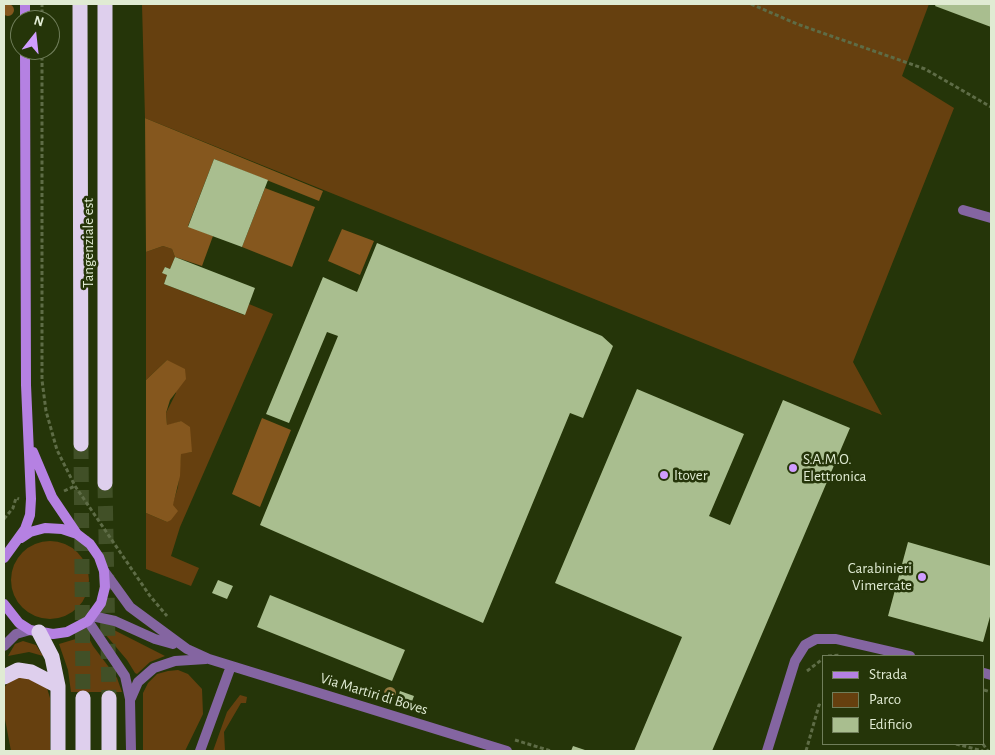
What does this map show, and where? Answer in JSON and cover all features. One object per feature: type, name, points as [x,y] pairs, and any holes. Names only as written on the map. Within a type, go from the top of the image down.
[{"type":"highway","name":"Tangenziale est","points":[[80,4],[81,444]]},
{"type":"highway","name":"Tangenziale est","points":[[105,4],[105,483]]},
{"type":"highway","points":[[34,631],[52,657],[58,686],[58,751]]},
{"type":"highway","points":[[4,677],[18,670],[31,672],[58,686]]},
{"type":"highway","points":[[83,698],[83,751]]},
{"type":"highway","points":[[109,698],[109,751]]},
{"type":"street","points":[[8,549],[25,529],[30,515],[30,446],[26,386],[25,60]]},
{"type":"street","points":[[963,210],[991,218]]},
{"type":"street","points":[[30,446],[52,497],[77,534]]},
{"type":"street","points":[[4,646],[16,634],[34,631],[53,634],[67,632],[90,619],[100,603],[105,587],[104,571],[99,557],[90,544],[77,534],[62,528],[46,528],[30,532],[8,549]]},
{"type":"street","name":"Via Martiri di Boves","points":[[104,571],[130,607],[179,646]]},
{"type":"street","points":[[4,604],[14,618],[34,631]]},
{"type":"street","points":[[90,619],[125,676],[130,699],[131,751]]},
{"type":"street","name":"Via Martiri di Boves","points":[[90,619],[115,621],[155,639],[179,646],[209,659],[507,751]]},
{"type":"street","points":[[767,751],[796,661],[805,646],[816,639],[836,639],[906,655]]},
{"type":"street","name":"Via Martiri di Boves","points":[[130,699],[138,682],[154,668],[175,661],[209,659]]},
{"type":"street","points":[[200,751],[232,666]]},
{"type":"path","points":[[752,4],[798,24],[925,69],[991,107]]},
{"type":"path","points":[[42,60],[42,380],[46,411],[57,450],[74,486],[150,596],[170,620]]},
{"type":"path","points":[[4,519],[13,508],[16,498],[24,499]]},
{"type":"path","points":[[806,751],[819,705],[822,706]]},
{"type":"path","points":[[514,740],[551,751]]},
{"type":"path","points":[[960,745],[982,751]]},
{"type":"green space","points":[[142,4],[929,4],[902,76],[954,108],[853,362],[882,415],[145,118]]},
{"type":"green space","points":[[163,246],[172,249],[175,257],[170,269],[165,267],[163,273],[167,275],[164,284],[244,315],[249,304],[273,314],[180,527],[171,556],[199,568],[191,586],[146,569],[146,513],[167,522],[178,487],[181,453],[192,452],[181,421],[167,426],[166,413],[176,393],[167,360],[146,380],[146,252]]},
{"type":"green space","points":[[50,541],[65,544],[77,553],[86,565],[89,580],[86,595],[77,607],[65,616],[50,619],[35,616],[23,607],[14,595],[11,580],[14,565],[23,553],[35,544]]},
{"type":"green space","points":[[102,627],[114,630],[165,656],[150,662],[137,674],[105,634]]},
{"type":"green space","points":[[86,633],[93,646],[117,678],[122,692],[71,692],[68,670],[59,644],[79,638]]},
{"type":"green space","points":[[23,641],[36,645],[43,656],[29,652],[8,656],[15,644]]},
{"type":"green space","points":[[178,670],[188,674],[202,689],[203,714],[185,751],[143,751],[143,693],[148,683],[157,674]]},
{"type":"green space","points":[[25,675],[47,688],[50,698],[50,751],[11,751],[4,714],[4,688],[9,681]]},
{"type":"green space","points":[[240,695],[247,697],[246,703],[241,703],[224,732],[225,751],[213,751],[227,712]]},
{"type":"shaded area","points":[[6,4],[10,4],[14,10],[10,10],[10,16],[6,16],[2,12],[2,8]]},
{"type":"shaded area","points":[[145,118],[323,191],[319,201],[214,159],[188,226],[213,236],[202,266],[175,257],[172,249],[163,246],[146,252]]},
{"type":"shaded area","points":[[265,188],[315,207],[292,267],[242,247]]},
{"type":"shaded area","points":[[342,229],[374,241],[360,275],[328,261]]},
{"type":"shaded area","points":[[167,360],[185,369],[186,379],[170,400],[166,413],[167,425],[181,421],[190,427],[192,452],[181,454],[180,476],[173,505],[178,511],[167,522],[146,513],[146,380]]},
{"type":"shaded area","points":[[262,418],[291,430],[260,507],[232,494]]},
{"type":"building","points":[[936,4],[991,4],[991,27],[935,6]]},
{"type":"building","points":[[214,159],[268,180],[242,247],[188,227]]},
{"type":"building","points":[[377,243],[602,336],[613,346],[583,418],[570,413],[483,623],[260,525],[338,336],[327,332],[289,423],[266,414],[323,277],[357,292]]},
{"type":"building","points":[[175,257],[255,288],[245,315],[164,284],[167,275],[162,273],[165,267],[170,269]]},
{"type":"building","points":[[637,389],[744,434],[709,516],[730,525],[783,400],[850,428],[712,751],[634,751],[682,637],[555,583]]},
{"type":"building","points":[[908,542],[991,566],[991,613],[983,642],[888,616]]},
{"type":"building","points":[[218,580],[233,586],[227,599],[212,593]]},
{"type":"building","points":[[270,595],[405,650],[392,681],[257,627]]},
{"type":"building","points":[[400,691],[414,696],[411,704],[397,700]]},
{"type":"building","points":[[573,746],[588,751],[571,751]]},
{"type":"tunnel","points":[[81,444],[83,698]]},
{"type":"tunnel","points":[[105,483],[109,698]]},
{"type":"place","name":"S.A.M.O. Elettronica","points":[[793,468]]},
{"type":"place","name":"Itover","points":[[664,475]]},
{"type":"place","name":"Carabinieri Vimercate","points":[[922,577]]}]
